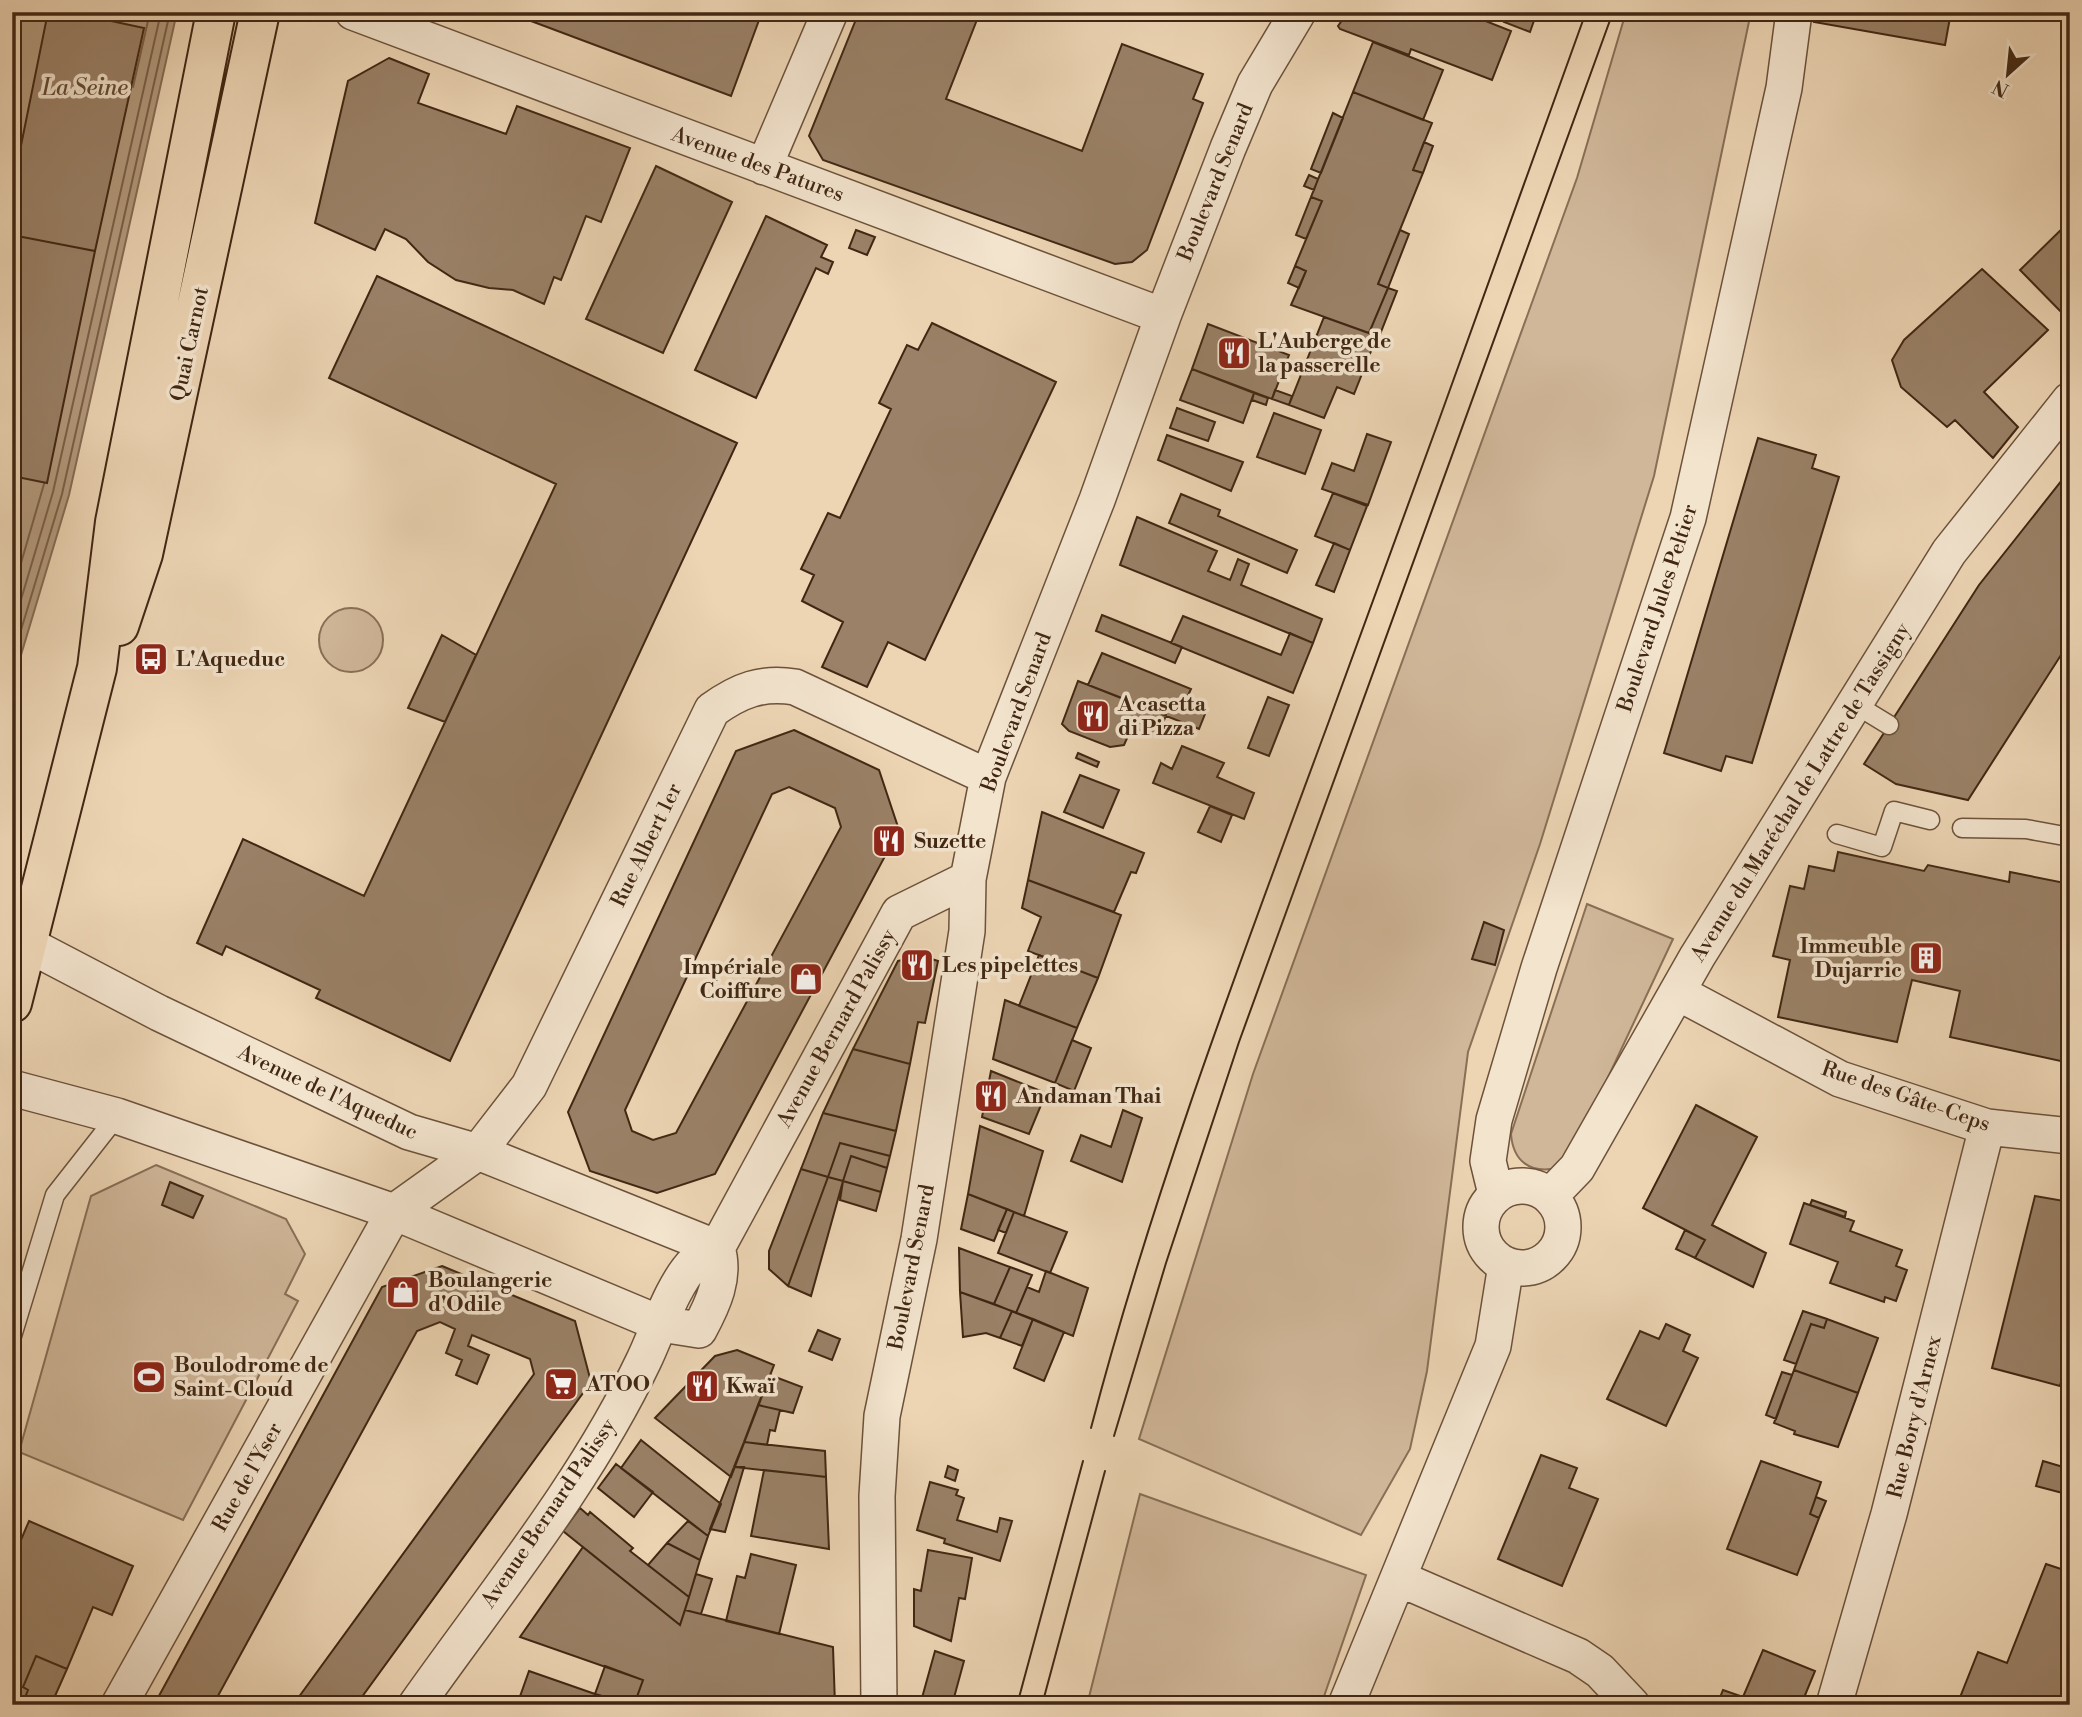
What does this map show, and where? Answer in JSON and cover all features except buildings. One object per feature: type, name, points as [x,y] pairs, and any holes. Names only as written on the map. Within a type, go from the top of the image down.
[{"type":"main road","name":"Quai Carnot","points":[[12,1003],[97,668],[115,522],[216,12]]},
{"type":"main road","name":"Quai Carnot","points":[[97,668],[112,646],[143,554],[260,12]]},
{"type":"street","name":"Avenue des Patures","points":[[352,12],[1163,316]]},
{"type":"street","points":[[764,167],[830,12]]},
{"type":"street","name":"Boulevard Senard","points":[[879,1705],[877,1496],[882,1416],[919,1239],[967,931],[968,878],[988,777],[1097,500],[1163,316],[1255,83],[1298,12]]},
{"type":"street","name":"Boulevard Jules Peltier","points":[[1496,1194],[1488,1161],[1494,1121],[1539,968],[1688,518],[1784,88],[1794,12]]},
{"type":"street","name":"Avenue du Maréchal de Lattre de Tassigny","points":[[1550,1196],[1577,1168],[1676,992],[1853,703],[1950,552],[2070,400]]},
{"type":"street","name":"Rue Albert 1er","points":[[394,1212],[478,1152],[529,1086],[712,710],[750,687],[771,684],[795,687],[988,777]]},
{"type":"street","name":"Avenue Bernard Palissy","points":[[415,1705],[596,1451],[695,1261],[718,1248],[899,913],[968,878]]},
{"type":"street","name":"Avenue de l'Aqueduc","points":[[27,944],[159,1013],[409,1132],[478,1152],[718,1248]]},
{"type":"street","name":"Rue des Gâte-Ceps","points":[[1676,992],[1840,1079],[1987,1127],[2070,1136]]},
{"type":"street","points":[[12,1088],[117,1116],[394,1212],[661,1324]]},
{"type":"street","name":"Rue Bory d'Arnex","points":[[1834,1705],[1889,1514],[1987,1127]]},
{"type":"street","points":[[1523,1185],[1550,1196],[1558,1206],[1564,1231],[1553,1254],[1531,1267],[1506,1265],[1494,1257],[1480,1233],[1481,1218],[1496,1194],[1509,1187],[1523,1185]]},
{"type":"street","name":"Rue de l'Yser","points":[[119,1705],[394,1212]]},
{"type":"street","name":"Avenue Bernard Palissy","points":[[661,1324],[699,1330],[709,1312],[723,1267],[718,1248]]},
{"type":"street","points":[[1346,1705],[1493,1346],[1506,1265]]},
{"type":"street","points":[[1398,1578],[1578,1656],[1608,1677],[1632,1705]]},
{"type":"lane","points":[[1853,703],[1889,725]]},
{"type":"lane","points":[[1837,834],[1882,847],[1894,811],[1930,820]]},
{"type":"lane","points":[[1962,828],[2026,829],[2070,837]]},
{"type":"lane","points":[[12,1336],[55,1195],[117,1116]]},
{"type":"shaded area","points":[[1626,12],[1751,12],[1654,476],[1540,844],[1468,1052],[1427,1371],[1410,1449],[1361,1535],[1139,1439],[1253,1074],[1577,178]]},
{"type":"shaded area","points":[[351,608],[369,614],[377,622],[383,640],[377,658],[369,666],[351,672],[333,666],[325,658],[319,640],[325,622],[333,614]]},
{"type":"shaded area","points":[[1587,904],[1673,939],[1573,1152],[1557,1168],[1539,1169],[1531,1167],[1519,1158],[1511,1134]]},
{"type":"shaded area","name":"Boulodrome de Saint-Cloud","points":[[156,1165],[286,1219],[305,1254],[285,1294],[298,1301],[183,1520],[19,1452],[91,1196]]},
{"type":"shaded area","points":[[1140,1494],[1366,1575],[1321,1705],[1087,1705]]},
{"type":"water","name":"La Seine","points":[[12,12],[177,12],[69,495],[12,685]]},
{"type":"tram line","points":[[1091,1428],[1143,1249],[1201,1072],[1586,12]]},
{"type":"tram line","points":[[1114,1436],[1166,1263],[1239,1042],[1613,12]]},
{"type":"tram line","points":[[1017,1705],[1083,1461]]},
{"type":"tram line","points":[[1042,1705],[1105,1471]]},
{"type":"place","name":"L'Auberge de la passerelle","points":[[1234,353]]},
{"type":"place","name":"L'Aqueduc","points":[[151,659]]},
{"type":"place","name":"A casetta di Pizza","points":[[1093,716]]},
{"type":"place","name":"Suzette","points":[[889,841]]},
{"type":"place","name":"Immeuble Dujarric","points":[[1926,958]]},
{"type":"place","name":"Les pipelettes","points":[[917,965]]},
{"type":"place","name":"Impériale Coiffure","points":[[806,979]]},
{"type":"place","name":"Andaman Thai","points":[[991,1096]]},
{"type":"place","name":"Boulangerie d'Odile","points":[[403,1292]]},
{"type":"place","name":"Boulodrome de Saint-Cloud","points":[[149,1377]]},
{"type":"place","name":"ATOO","points":[[561,1384]]},
{"type":"place","name":"Kwaï","points":[[702,1386]]}]
